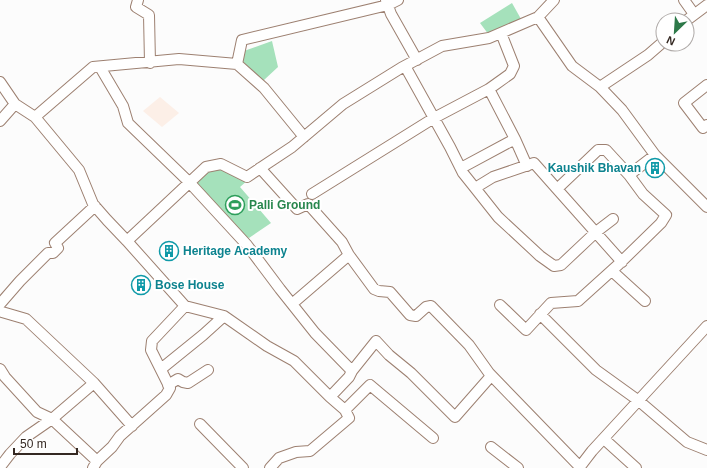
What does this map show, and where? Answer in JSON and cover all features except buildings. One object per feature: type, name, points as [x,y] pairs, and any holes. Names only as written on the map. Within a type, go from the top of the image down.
[{"type":"street","points":[[138,0],[136,7],[149,16],[150,63]]},
{"type":"street","points":[[237,64],[242,40],[398,0]]},
{"type":"street","points":[[127,241],[206,167],[221,164],[247,177],[292,147],[343,104],[405,66],[442,46],[490,38],[538,17],[554,0]]},
{"type":"street","points":[[684,0],[689,12]]},
{"type":"street","points":[[387,3],[391,14],[417,60]]},
{"type":"street","points":[[695,14],[707,5]]},
{"type":"street","points":[[538,17],[572,66],[600,87],[622,110],[655,155],[707,207]]},
{"type":"street","points":[[312,194],[434,118],[489,89],[510,74],[514,66],[500,33]]},
{"type":"street","points":[[600,87],[655,49]]},
{"type":"street","points":[[35,117],[93,67],[150,63],[179,59],[237,64],[264,88],[304,137]]},
{"type":"street","points":[[405,66],[460,168],[498,218],[540,256],[554,266],[561,265],[596,232],[613,219]]},
{"type":"street","points":[[100,67],[123,106],[128,123],[189,182],[247,245],[315,332],[352,371]]},
{"type":"street","points":[[0,82],[15,104],[35,117],[79,170],[95,206],[106,220],[127,241],[185,306],[224,316],[267,346],[294,361],[345,410],[349,418],[310,451],[296,452],[279,458],[270,468]]},
{"type":"street","points":[[707,85],[684,103],[703,128],[707,125]]},
{"type":"street","points":[[489,89],[527,166]]},
{"type":"street","points":[[0,121],[15,104]]},
{"type":"street","points":[[460,168],[515,139]]},
{"type":"street","points":[[500,305],[526,330],[551,302],[578,301],[622,262],[661,223],[666,215],[643,194],[629,175],[606,150],[598,150],[557,189]]},
{"type":"street","points":[[629,175],[655,155]]},
{"type":"street","points":[[475,188],[493,177],[534,163],[622,262]]},
{"type":"street","points":[[260,168],[297,209],[308,204],[342,242],[349,255],[374,289],[390,292],[410,315],[416,316],[426,307],[432,306],[469,345],[491,376],[580,467],[707,326]]},
{"type":"street","points":[[95,206],[55,243],[58,248],[53,253],[48,253],[37,264],[0,311],[26,319],[94,383],[132,426]]},
{"type":"street","points":[[292,304],[349,255]]},
{"type":"street","points":[[612,271],[645,301]]},
{"type":"street","points":[[0,369],[5,377],[37,412],[52,419],[95,464],[132,426],[166,395],[170,388],[150,350],[152,341],[185,306]]},
{"type":"street","points":[[540,314],[596,370],[639,401],[687,442],[707,450]]},
{"type":"street","points":[[161,370],[224,316]]},
{"type":"street","points":[[330,397],[349,377],[352,371],[376,341],[389,355],[411,373],[455,417],[491,376]]},
{"type":"street","points":[[168,384],[178,379],[185,384],[188,383],[208,370]]},
{"type":"street","points":[[0,467],[26,437],[52,419],[94,383]]},
{"type":"street","points":[[345,410],[370,385],[433,438]]},
{"type":"street","points":[[200,424],[243,468]]},
{"type":"street","points":[[604,439],[636,468]]},
{"type":"street","points":[[491,447],[518,468]]},
{"type":"shaded area","points":[[160,97],[179,113],[162,127],[143,111]]},
{"type":"green space","points":[[512,3],[521,19],[489,35],[480,23]]},
{"type":"green space","points":[[272,41],[278,67],[261,81],[239,63],[244,51]]},
{"type":"green space","name":"Palli Ground","points":[[222,168],[248,180],[240,187],[271,223],[249,238],[239,233],[192,182],[206,170]]},
{"type":"place","name":"Kaushik Bhavan","points":[[655,168]]},
{"type":"place","name":"Palli Ground","points":[[235,205]]},
{"type":"place","name":"Heritage Academy","points":[[169,251]]},
{"type":"place","name":"Bose House","points":[[141,285]]}]
